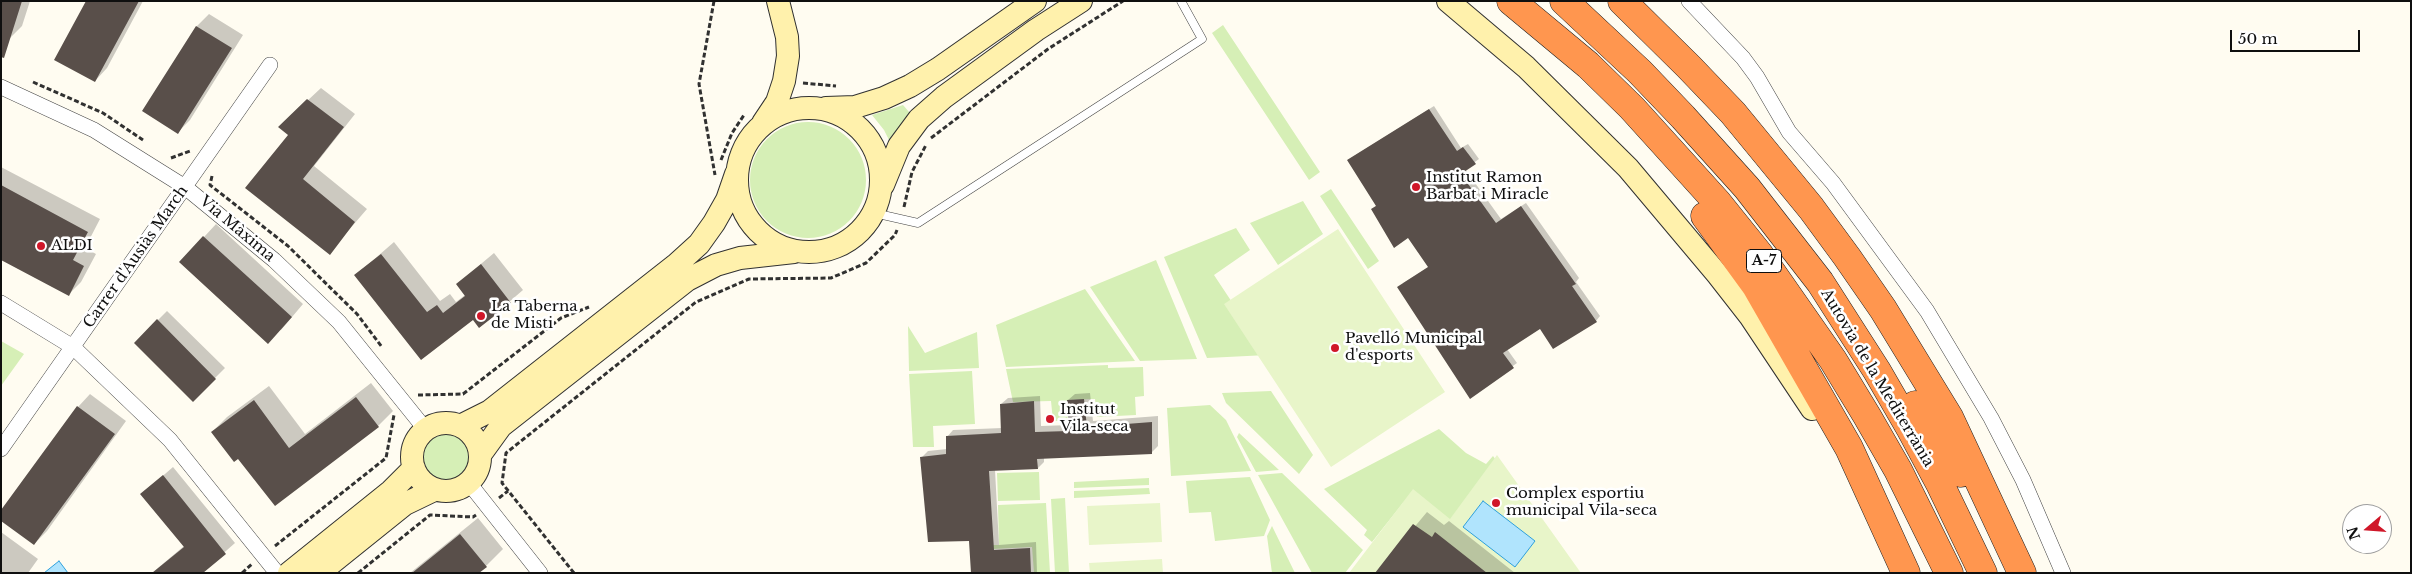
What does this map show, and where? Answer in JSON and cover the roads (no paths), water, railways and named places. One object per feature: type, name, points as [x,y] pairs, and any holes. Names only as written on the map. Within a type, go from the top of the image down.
[{"type":"highway","name":"Autovia de la Mediterrània","points":[[1511,1],[1588,65],[1653,130],[1718,203],[1796,306],[1868,416],[1898,470],[1949,573]]},
{"type":"highway","name":"Autovia de la Mediterrània","points":[[1564,1],[1640,72],[1689,124],[1747,188],[1820,282],[1877,371],[1910,428],[1940,484],[1982,573]]},
{"type":"highway","points":[[1622,1],[1690,67],[1733,113],[1811,208],[1847,257],[1888,317],[1949,418],[2022,573]]},
{"type":"highway","points":[[1588,65],[1607,98],[1695,203],[1756,286],[1849,448],[1871,500],[1906,573]]},
{"type":"highway","points":[[1820,282],[1849,304],[1956,466],[2000,527]]},
{"type":"street","points":[[460,426],[494,408],[677,264],[699,244],[727,200],[746,144],[777,102],[784,81],[788,56],[787,37],[778,1]]},
{"type":"street","points":[[761,126],[779,114],[801,108],[855,107],[884,98],[910,86],[938,69],[1035,1]]},
{"type":"street","points":[[480,455],[501,426],[687,280],[716,265],[740,258],[822,251],[843,244],[861,231],[874,213],[899,146],[920,119],[967,80],[1081,1]]},
{"type":"street","points":[[1448,1],[1526,67],[1579,118],[1628,168],[1679,226],[1750,316],[1871,500]]},
{"type":"street","points":[[1689,1],[1743,58],[1757,77],[1789,132],[1832,182],[1927,311],[1995,425],[2023,480],[2063,573]]},
{"type":"street","name":"Carrer d'Ausiàs March","points":[[1,449],[270,65]]},
{"type":"street","name":"Via Màxima","points":[[1,87],[94,130],[185,187],[274,260],[339,322],[426,430]]},
{"type":"street","points":[[823,109],[844,116],[861,130],[874,148],[881,169],[881,191]]},
{"type":"street","points":[[739,166],[738,189],[745,212],[749,218],[759,231],[778,245],[800,252]]},
{"type":"street","points":[[1,303],[73,347],[170,440],[277,573]]},
{"type":"street","points":[[319,573],[405,504],[434,490],[452,491],[469,483],[479,466],[480,455],[474,438],[460,426],[442,423],[426,430],[413,447],[414,468],[422,481],[434,490]]},
{"type":"street","points":[[289,573],[391,491],[414,468]]},
{"type":"street","points":[[469,483],[540,573]]},
{"type":"lane","points":[[874,213],[918,223],[1202,38],[1182,1]]},
{"type":"water","points":[[1483,501],[1535,541],[1515,567],[1463,527]]},
{"type":"water","points":[[59,561],[68,573],[44,573]]},
{"type":"place","name":"Institut Ramon Barbat i Miracle","points":[[1416,187]]},
{"type":"place","name":"ALDI","points":[[41,246]]},
{"type":"place","name":"La Taberna de Misti","points":[[481,316]]},
{"type":"place","name":"Pavelló Municipal d'esports","points":[[1335,348]]},
{"type":"place","name":"Institut Vila-seca","points":[[1050,419]]},
{"type":"place","name":"Complex esportiu municipal Vila-seca","points":[[1496,503]]}]
